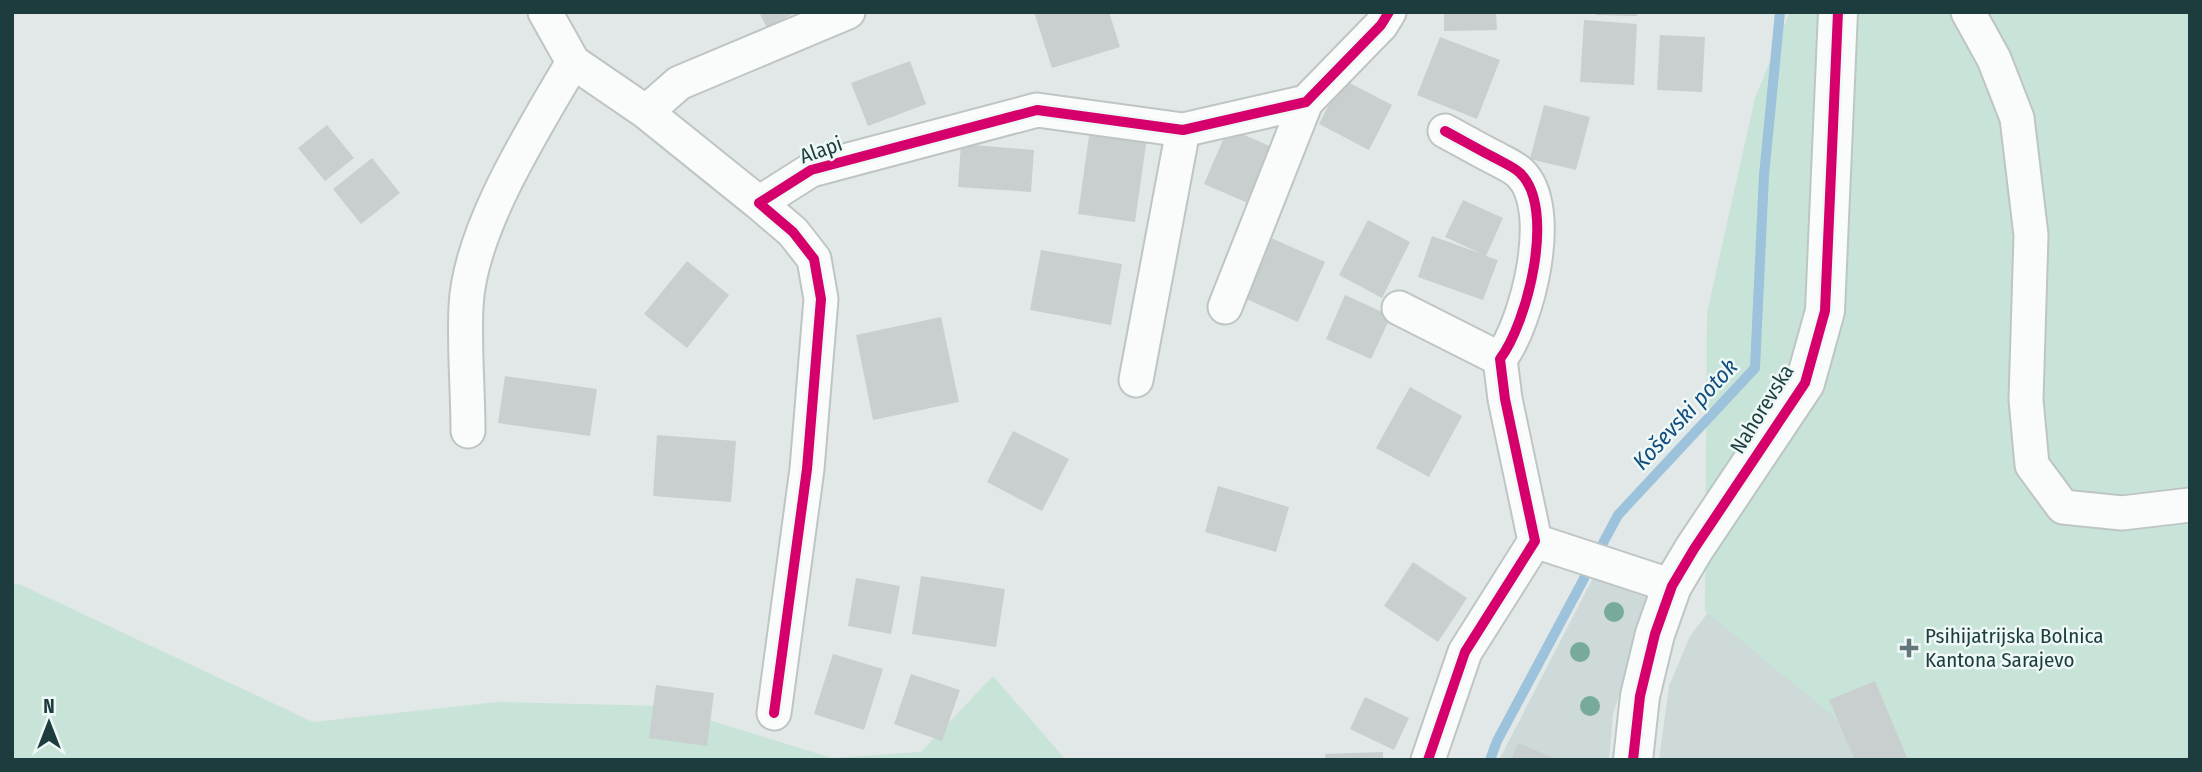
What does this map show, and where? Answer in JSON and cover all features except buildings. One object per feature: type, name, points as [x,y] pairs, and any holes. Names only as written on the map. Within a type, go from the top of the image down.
[{"type":"street","points":[[545,12],[573,62],[646,112],[759,203],[793,232],[814,259],[821,299],[807,469],[774,713]]},
{"type":"street","points":[[646,112],[679,83],[848,12]]},
{"type":"street","points":[[1225,307],[1306,102],[1381,25],[1389,12]]},
{"type":"street","name":"Nahorevska","points":[[1633,760],[1640,696],[1672,586],[1805,383],[1825,311],[1838,12]]},
{"type":"street","points":[[1968,12],[1994,59],[2017,118],[2031,235],[2026,400],[2032,465],[2063,507],[2122,513],[2190,505]]},
{"type":"street","points":[[468,431],[466,306],[472,267],[493,210],[528,140],[573,62]]},
{"type":"street","name":"Alapi","points":[[759,203],[811,170],[1037,110],[1183,130],[1306,102]]},
{"type":"street","points":[[1136,380],[1183,130]]},
{"type":"street","points":[[1428,760],[1465,652],[1535,541],[1505,399],[1500,359],[1511,344],[1536,262],[1538,213],[1532,190],[1519,172],[1445,131]]},
{"type":"street","points":[[1399,308],[1500,359]]},
{"type":"street","points":[[1535,541],[1672,586]]},
{"type":"shaded area","name":"Psihijatrijska Bolnica Kantona Sarajevo","points":[[1774,527],[2190,760],[1659,760],[1669,686],[1690,636]]},
{"type":"shaded area","points":[[1597,570],[1653,594],[1613,714],[1609,760],[1499,760]]},
{"type":"green space","points":[[1790,12],[2190,12],[2190,760],[1887,760],[1705,611],[1707,313],[1755,98]]},
{"type":"green space","points":[[19,584],[313,722],[498,702],[663,706],[832,758],[921,752],[993,676],[1066,760],[12,760],[12,585]]},
{"type":"waterway","name":"Koševski potok","points":[[1490,760],[1497,741],[1618,515],[1755,368],[1764,175],[1780,12]]},
{"type":"cycle path","points":[[774,713],[807,469],[821,299],[814,259],[793,232],[759,203],[811,170],[1037,110],[1183,130],[1306,102],[1381,25],[1389,12]]},
{"type":"cycle path","points":[[1633,760],[1640,696],[1655,634],[1672,586],[1805,383],[1825,311],[1838,12]]},
{"type":"cycle path","points":[[1428,760],[1465,652],[1535,541],[1505,399],[1500,359],[1520,320],[1528,294],[1537,238],[1536,212],[1531,190],[1518,171],[1445,131]]},
{"type":"place","name":"Psihijatrijska Bolnica Kantona Sarajevo","points":[[1909,648]]}]
